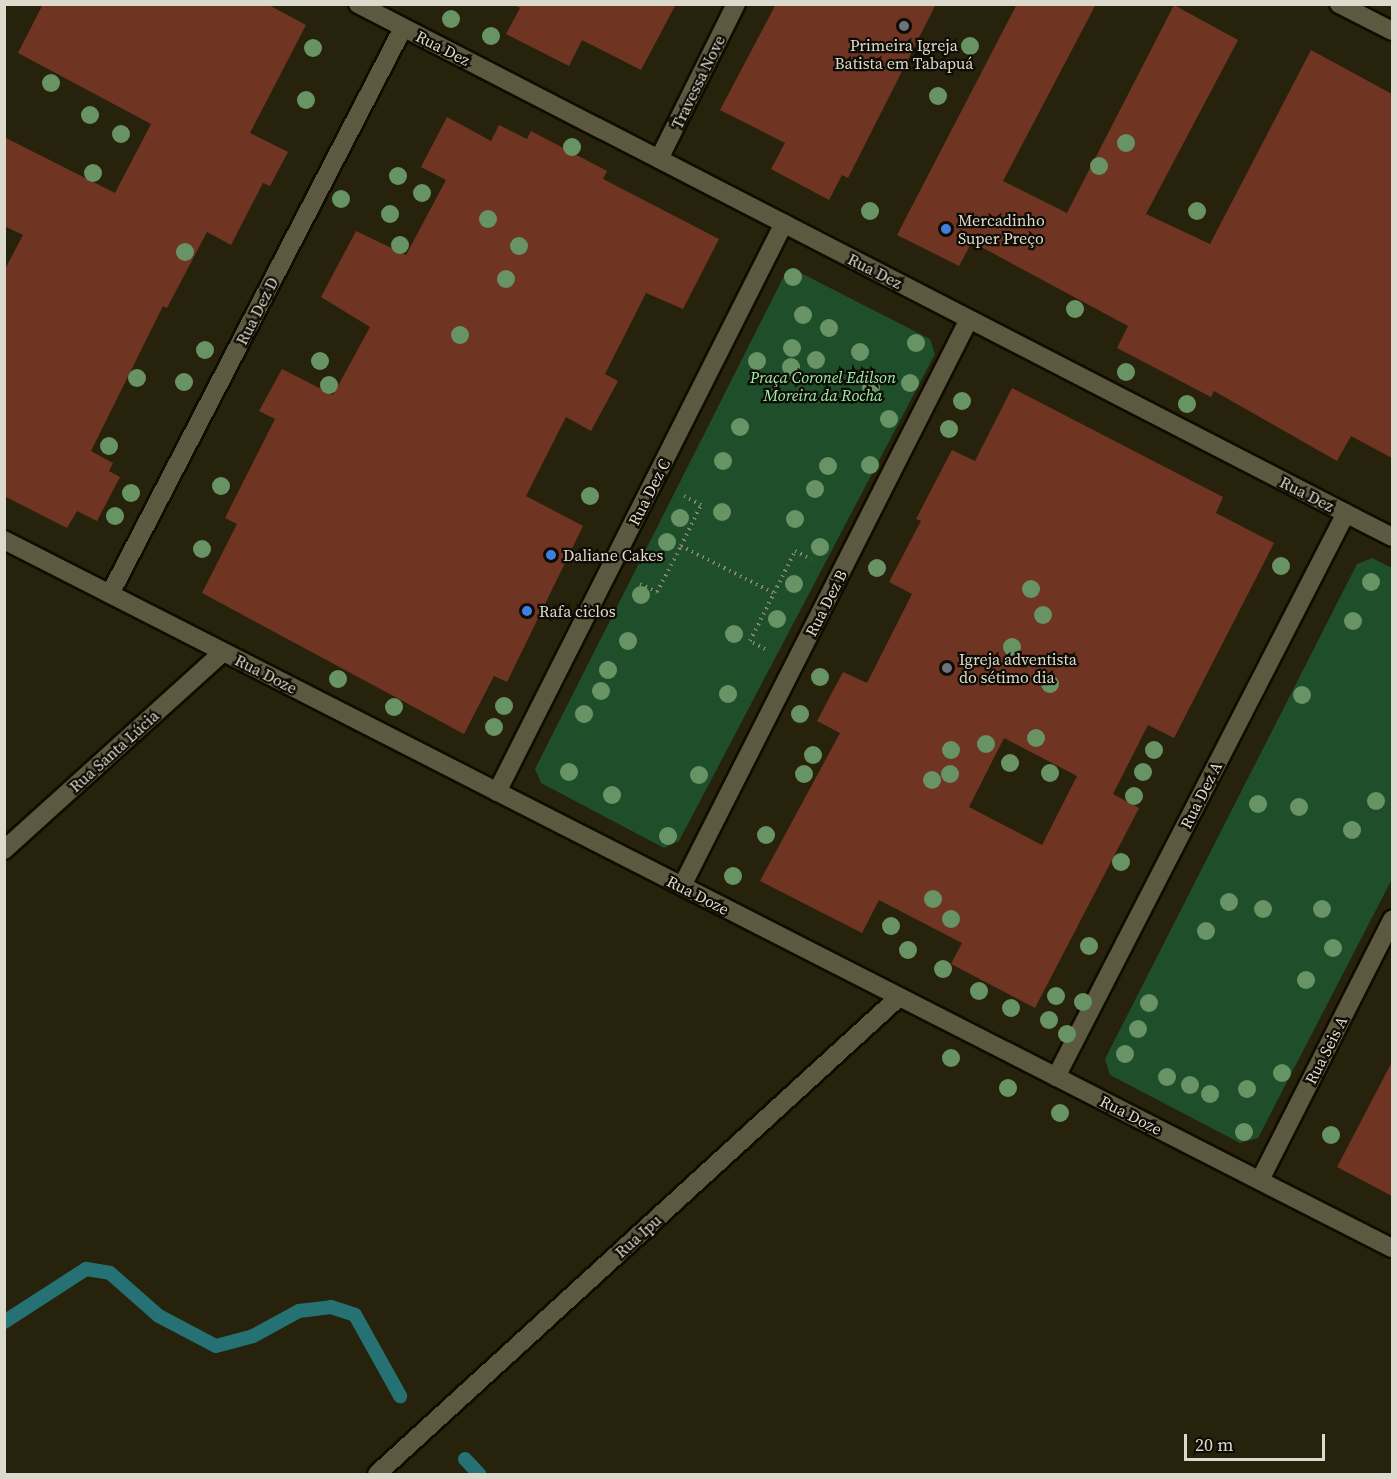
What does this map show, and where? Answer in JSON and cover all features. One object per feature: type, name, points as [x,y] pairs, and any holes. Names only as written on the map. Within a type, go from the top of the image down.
[{"type":"street","name":"Rua Dez","points":[[358,4],[1392,537]]},
{"type":"street","name":"Travessa Nove","points":[[659,159],[736,4]]},
{"type":"street","points":[[1339,4],[1370,11],[1392,31]]},
{"type":"street","name":"Rua Dez D","points":[[110,594],[403,28]]},
{"type":"street","name":"Rua Dez C","points":[[497,792],[784,223]]},
{"type":"street","name":"Rua Dez B","points":[[682,886],[969,319]]},
{"type":"street","name":"Rua Dez A","points":[[1056,1077],[1346,513]]},
{"type":"street","name":"Rua Doze","points":[[4,540],[1392,1248]]},
{"type":"street","name":"Rua Santa Lúcia","points":[[4,850],[224,652]]},
{"type":"street","name":"Rua Seis A","points":[[1260,1180],[1392,920]]},
{"type":"street","name":"Rua Ipu","points":[[377,1474],[899,997]]},
{"type":"path","points":[[631,579],[657,592],[681,546],[701,505],[675,491]]},
{"type":"path","points":[[681,546],[774,593]]},
{"type":"path","points":[[777,655],[750,641],[795,551],[815,560]]},
{"type":"green space","name":"Praça Coronel Edilson Moreira da Rocha","points":[[797,271],[930,339],[935,354],[679,841],[664,848],[541,783],[535,769],[784,276]]},
{"type":"green space","points":[[1372,558],[1392,568],[1392,879],[1258,1138],[1240,1143],[1110,1075],[1105,1059],[1357,564]]},
{"type":"building","points":[[43,4],[267,4],[306,25],[250,133],[288,152],[270,186],[263,183],[231,245],[207,232],[167,308],[163,306],[91,451],[113,463],[109,471],[120,477],[97,521],[77,511],[67,528],[4,496],[4,271],[23,235],[4,226],[4,137],[115,193],[151,124],[18,53]]},
{"type":"building","points":[[513,4],[676,4],[641,70],[582,40],[569,66],[506,34],[520,8]]},
{"type":"building","points":[[776,4],[936,4],[848,178],[842,175],[829,200],[771,169],[785,143],[720,110]]},
{"type":"building","points":[[1017,4],[1096,4],[1003,181],[1067,213],[1174,5],[1238,40],[1146,214],[1210,244],[1311,50],[1392,94],[1392,458],[1351,436],[1337,461],[1214,391],[1211,397],[1117,348],[1128,326],[972,242],[959,266],[897,235]]},
{"type":"building","points":[[447,117],[491,141],[499,125],[527,139],[531,131],[607,171],[603,179],[719,239],[683,309],[646,293],[605,374],[618,381],[591,431],[566,417],[526,496],[583,526],[507,682],[494,676],[464,734],[202,593],[237,524],[225,518],[275,419],[259,411],[282,369],[333,395],[370,327],[321,297],[356,231],[406,255],[446,180],[421,167]]},
{"type":"building","points":[[1012,388],[1223,497],[1216,513],[1274,543],[1174,738],[1148,725],[1113,794],[1139,808],[1035,1008],[951,964],[962,943],[879,900],[862,933],[760,881],[840,733],[817,721],[843,672],[867,683],[912,594],[889,582],[921,521],[916,519],[952,450],[975,461]],"holes":[[[1004,738],[1077,776],[1042,845],[969,807]]]},
{"type":"building","points":[[1392,1062],[1392,1196],[1337,1167]]},
{"type":"waterway","points":[[4,1322],[86,1269],[110,1273],[159,1316],[216,1346],[253,1336],[299,1311],[331,1307],[355,1315],[400,1396]]},
{"type":"waterway","points":[[465,1459],[479,1474]]},
{"type":"place","name":"Primeira Igreja Batista em Tabapuá","points":[[904,26]]},
{"type":"place","name":"Mercadinho Super Preço","points":[[946,229]]},
{"type":"place","name":"Daliane Cakes","points":[[551,555]]},
{"type":"place","name":"Rafa ciclos","points":[[527,611]]},
{"type":"place","name":"Igreja adventista do sétimo dia","points":[[947,668]]}]
